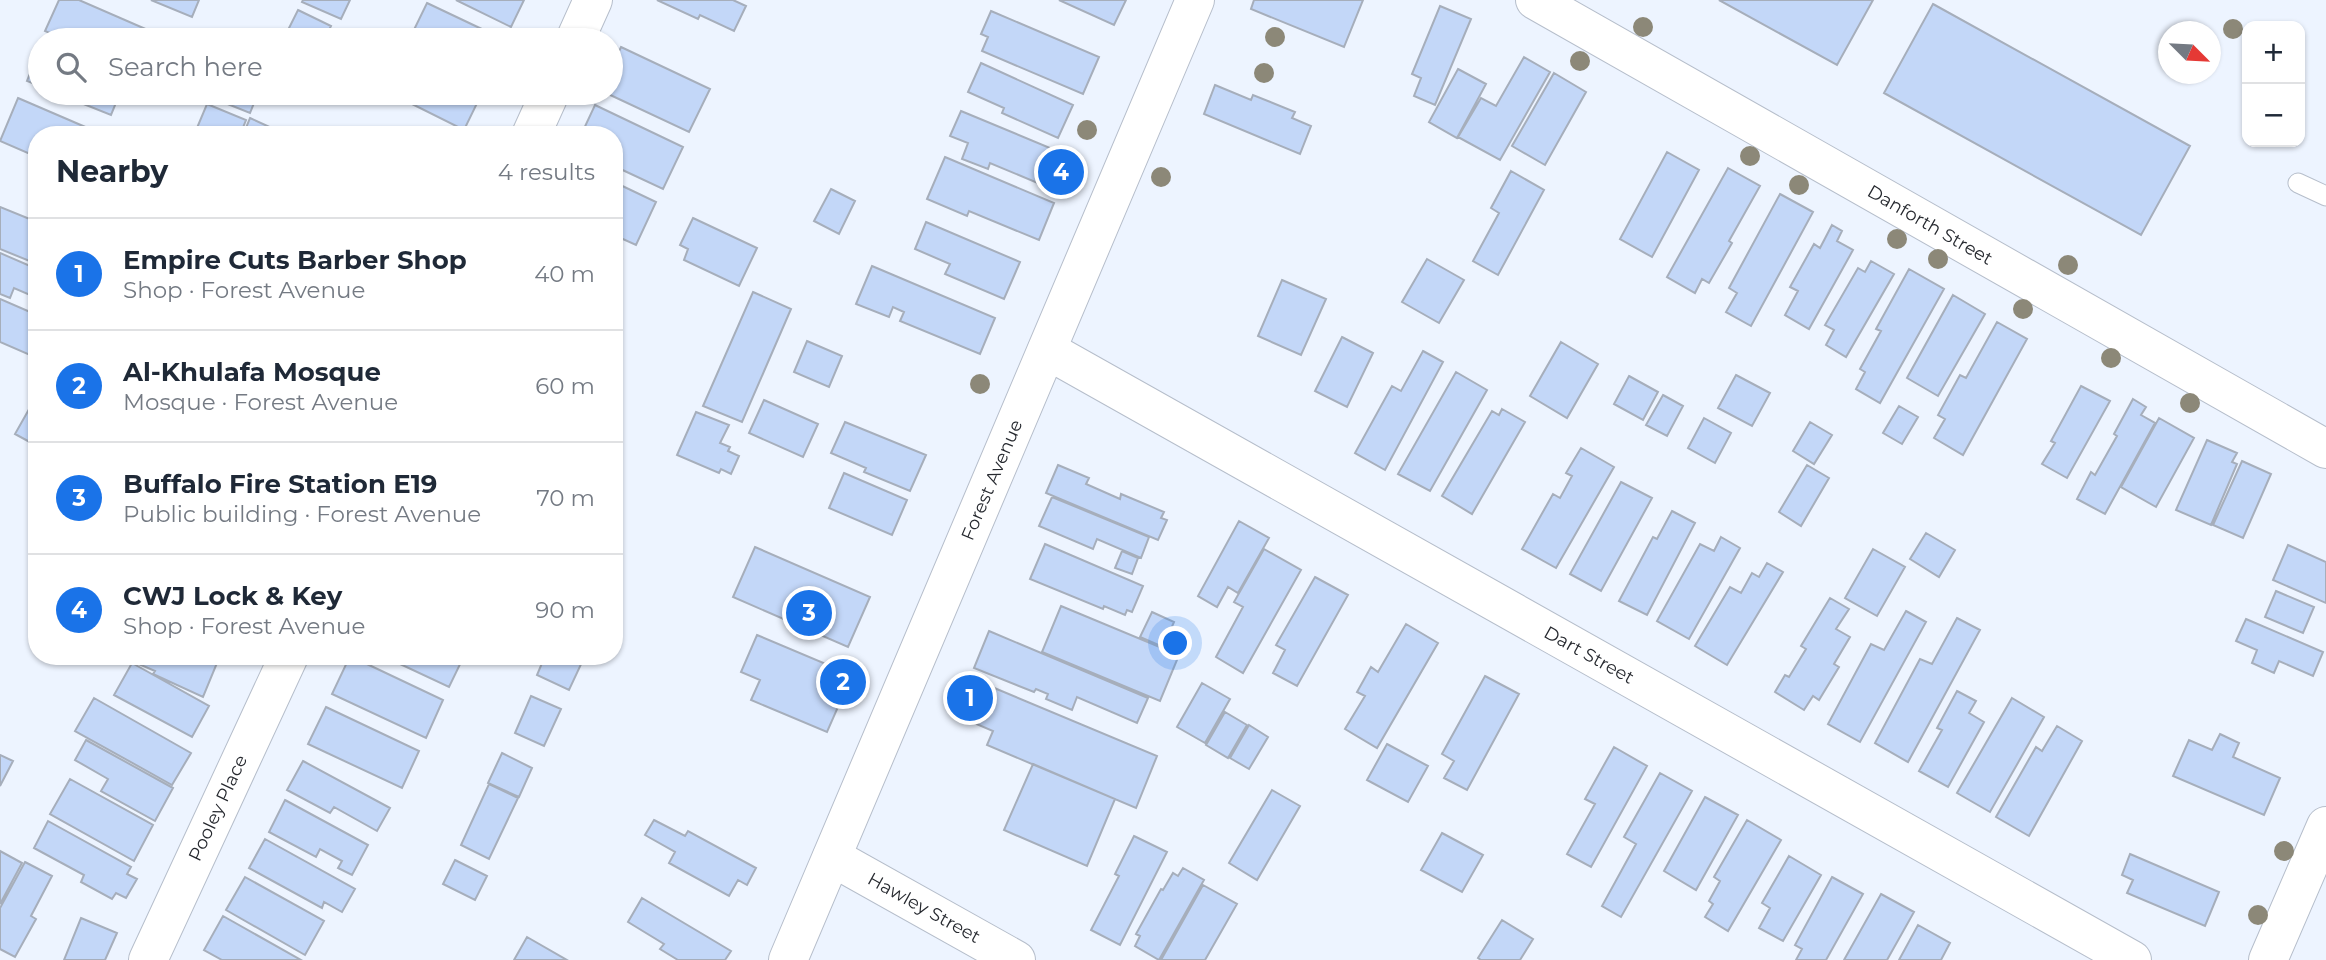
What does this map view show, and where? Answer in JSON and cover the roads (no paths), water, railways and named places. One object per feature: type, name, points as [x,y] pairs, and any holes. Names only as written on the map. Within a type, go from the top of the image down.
[{"type":"street","points":[[580,28],[593,0]]},
{"type":"street","name":"Forest Avenue","points":[[788,960],[1195,0]]},
{"type":"street","name":"Danforth Street","points":[[1535,0],[2326,449]]},
{"type":"street","points":[[535,126],[545,105]]},
{"type":"street","name":"Dart Street","points":[[1047,350],[2132,960]]},
{"type":"street","name":"Pooley Place","points":[[148,960],[285,665]]},
{"type":"street","points":[[2268,960],[2326,826]]},
{"type":"street","name":"Hawley Street","points":[[832,857],[1016,960]]},
{"type":"lane","points":[[2298,183],[2326,196]]},
{"type":"place","name":"CWJ Lock & Key","points":[[1061,172]]},
{"type":"place","name":"Buffalo Fire Station E19","points":[[809,613]]},
{"type":"place","name":"Al-Khulafa Mosque","points":[[843,682]]},
{"type":"place","name":"Empire Cuts Barber Shop","points":[[970,698]]}]
